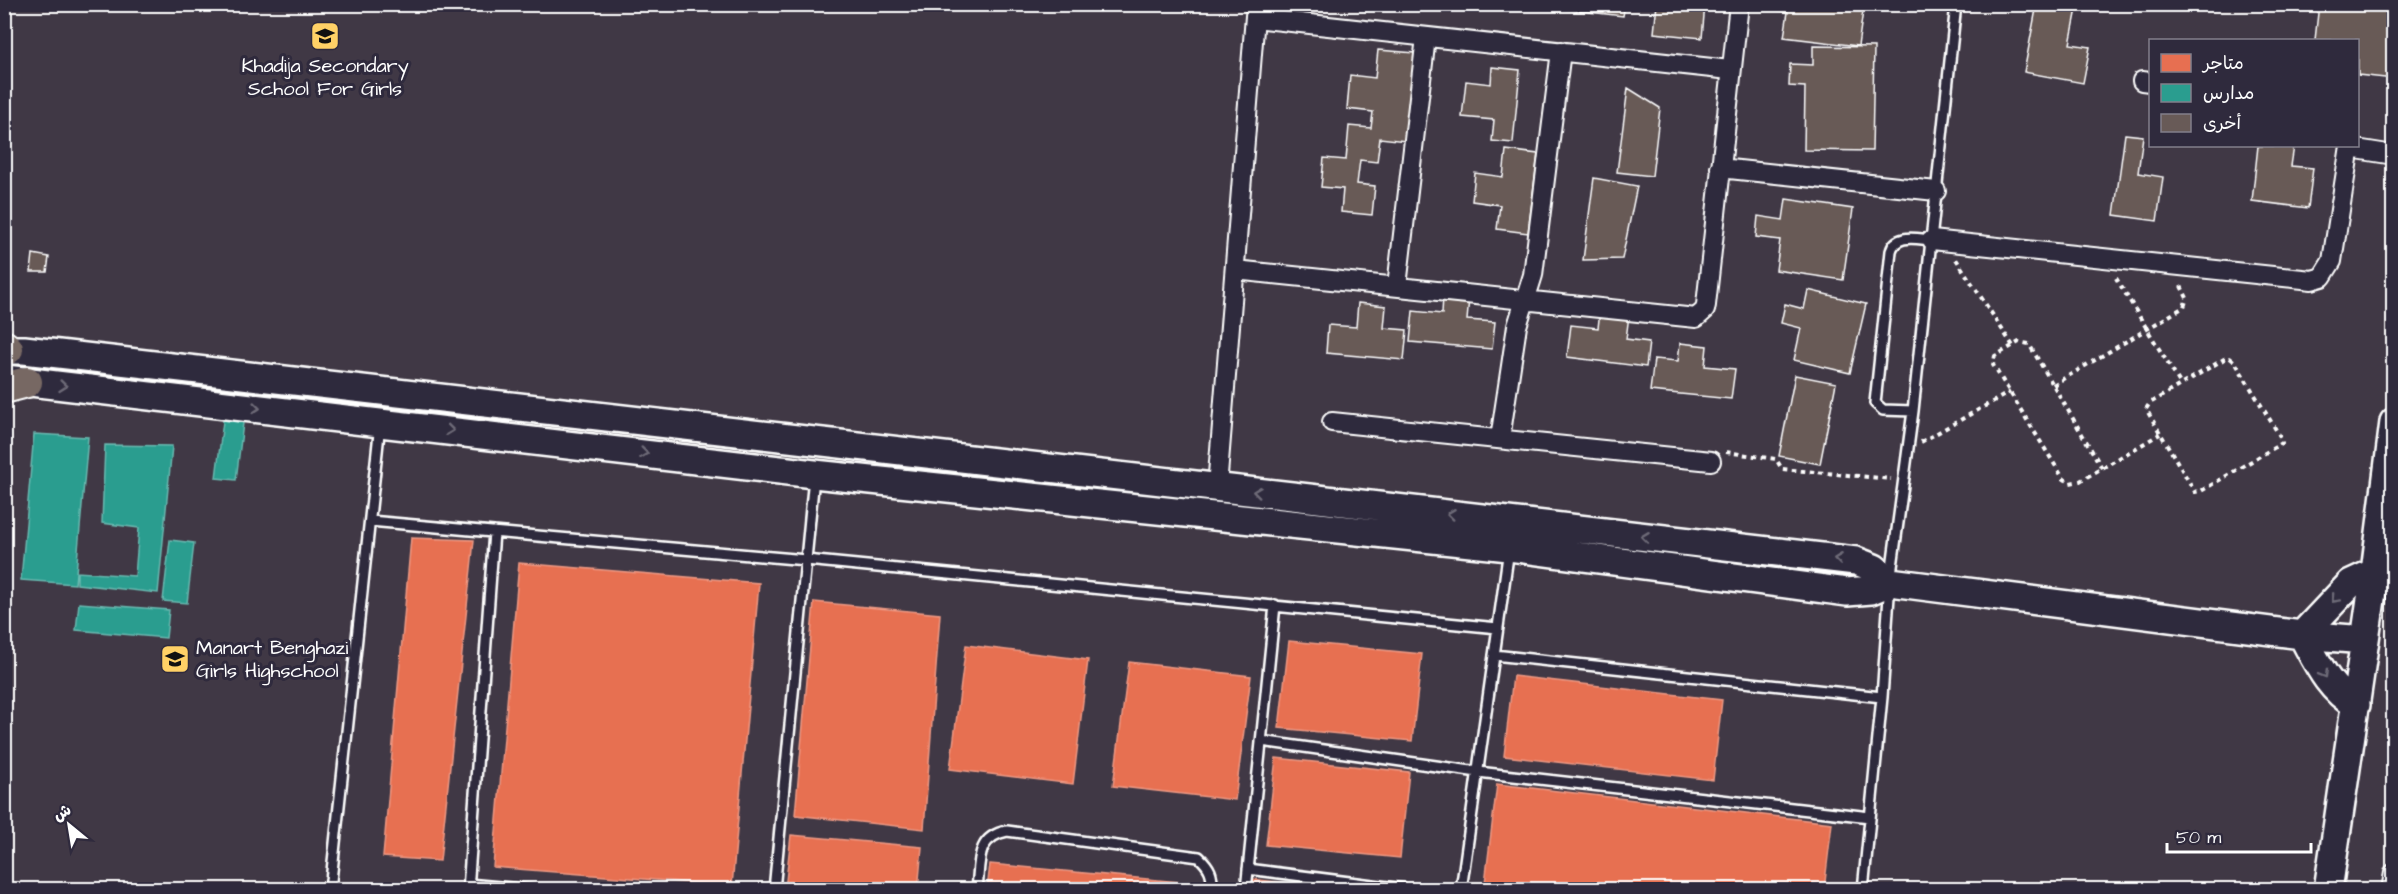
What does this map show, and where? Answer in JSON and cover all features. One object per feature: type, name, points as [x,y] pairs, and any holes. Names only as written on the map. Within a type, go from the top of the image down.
[{"type":"main road","points":[[6,349],[1856,561],[1874,568],[1890,582]]},
{"type":"main road","points":[[12,383],[381,422],[814,474],[1509,547],[1848,592],[1871,590],[1890,582],[2302,635],[2365,640]]},
{"type":"main road","points":[[2328,890],[2365,640],[2384,572],[2394,422]]},
{"type":"main road","points":[[2302,635],[2351,584],[2384,572]]},
{"type":"main road","points":[[2302,635],[2337,693],[2356,705]]},
{"type":"street","points":[[1235,270],[1525,299],[1691,319],[1701,315],[1706,305],[1738,4]]},
{"type":"street","points":[[1217,487],[1256,11],[1426,37],[1730,70]]},
{"type":"street","points":[[1397,286],[1426,37]]},
{"type":"street","points":[[1500,440],[1517,327],[1533,274],[1560,51]]},
{"type":"street","points":[[1938,240],[2312,280],[2322,277],[2332,261],[2350,147],[2394,155]]},
{"type":"street","points":[[1720,168],[1936,191]]},
{"type":"street","points":[[1332,422],[1711,461]]},
{"type":"street","points":[[2391,890],[2394,873]]},
{"type":"lane","points":[[1863,890],[1882,697],[1890,582],[1938,240],[1936,191],[1956,4]]},
{"type":"lane","points":[[1913,411],[1883,410],[1875,403],[1891,251],[1895,243],[1904,238],[1938,240]]},
{"type":"lane","points":[[330,890],[381,422]]},
{"type":"lane","points":[[774,890],[814,474]]},
{"type":"lane","points":[[370,521],[806,560],[1498,628]]},
{"type":"lane","points":[[494,532],[468,887],[532,890]]},
{"type":"lane","points":[[1461,890],[1509,547]]},
{"type":"lane","points":[[1246,890],[1275,605]]},
{"type":"lane","points":[[1494,655],[1882,697]]},
{"type":"lane","points":[[1261,741],[1478,772],[1870,817]]},
{"type":"lane","points":[[977,890],[981,851],[987,839],[996,833],[1007,831],[1199,857],[1209,866],[1213,879],[1212,890]]},
{"type":"lane","points":[[1248,869],[1412,890]]},
{"type":"path","points":[[1938,240],[2013,345]]},
{"type":"path","points":[[2104,258],[2181,385]]},
{"type":"path","points":[[2053,385],[2187,304],[2187,297],[2170,265]]},
{"type":"path","points":[[2102,468],[2029,344],[2023,341],[1995,356],[1992,362],[2066,481],[2075,483],[2102,468],[2160,434]]},
{"type":"path","points":[[2224,359],[2233,359],[2282,443],[2198,492],[2191,488],[2147,411],[2147,406],[2181,385],[2224,359]]},
{"type":"path","points":[[1908,450],[2010,392]]},
{"type":"path","points":[[1711,461],[1729,451],[1776,459],[1782,469],[1904,480]]},
{"type":"building: متاجر","points":[[411,538],[474,540],[440,861],[383,857]]},
{"type":"building: متاجر","points":[[519,563],[759,583],[732,886],[493,867]]},
{"type":"building: متاجر","points":[[814,602],[940,614],[924,829],[795,815]]},
{"type":"building: متاجر","points":[[1289,641],[1422,654],[1412,741],[1279,728]]},
{"type":"building: متاجر","points":[[966,645],[1088,660],[1073,784],[950,769]]},
{"type":"building: متاجر","points":[[1129,662],[1251,676],[1235,800],[1113,786]]},
{"type":"building: متاجر","points":[[1513,676],[1722,700],[1713,780],[1504,756]]},
{"type":"building: متاجر","points":[[1276,758],[1409,772],[1400,858],[1266,845]]},
{"type":"building: متاجر","points":[[1497,784],[1832,823],[1824,890],[1573,890],[1485,883]]},
{"type":"building: متاجر","points":[[791,835],[922,847],[918,890],[785,890]]},
{"type":"building: متاجر","points":[[990,864],[1189,883],[1188,890],[987,890]]},
{"type":"building: متاجر","points":[[1252,879],[1336,890],[1251,890]]},
{"type":"building: مدارس","points":[[224,413],[244,415],[236,480],[216,478]]},
{"type":"building: مدارس","points":[[34,434],[88,437],[75,584],[21,580]]},
{"type":"building: مدارس","points":[[105,445],[172,446],[158,593],[77,584],[77,572],[135,576],[139,528],[102,523]]},
{"type":"building: مدارس","points":[[170,540],[194,543],[187,603],[163,601]]},
{"type":"building: مدارس","points":[[79,603],[169,610],[166,638],[76,630]]},
{"type":"building: أخرى","points":[[1518,4],[1625,4],[1623,16]]},
{"type":"building: أخرى","points":[[1657,4],[1705,4],[1702,38],[1654,33]]},
{"type":"building: أخرى","points":[[1770,4],[1864,4],[1858,46],[1784,37],[1788,12],[1769,9]]},
{"type":"building: أخرى","points":[[2037,4],[2078,4],[2070,44],[2090,47],[2083,83],[2024,72]]},
{"type":"building: أخرى","points":[[2319,4],[2394,4],[2394,79],[2359,75],[2359,39],[2315,39]]},
{"type":"building: أخرى","points":[[1813,46],[1874,47],[1872,151],[1804,150],[1805,87],[1789,86],[1790,64],[1813,65]]},
{"type":"building: أخرى","points":[[1378,50],[1415,53],[1406,141],[1380,138],[1377,162],[1360,160],[1357,184],[1375,186],[1372,215],[1341,212],[1343,189],[1321,187],[1324,158],[1346,160],[1349,126],[1371,128],[1373,112],[1347,109],[1350,75],[1375,78]]},
{"type":"building: أخرى","points":[[1492,67],[1520,70],[1513,143],[1492,141],[1494,120],[1462,117],[1466,81],[1491,84]]},
{"type":"building: أخرى","points":[[1628,88],[1660,108],[1652,176],[1617,172]]},
{"type":"building: أخرى","points":[[2125,134],[2143,136],[2138,173],[2163,177],[2157,221],[2114,215]]},
{"type":"building: أخرى","points":[[2258,147],[2294,147],[2291,166],[2313,168],[2308,208],[2252,201]]},
{"type":"building: أخرى","points":[[1506,150],[1538,154],[1528,233],[1497,229],[1500,205],[1472,201],[1475,173],[1503,177]]},
{"type":"building: أخرى","points":[[1594,178],[1637,186],[1622,259],[1583,260]]},
{"type":"building: أخرى","points":[[1786,199],[1853,209],[1843,280],[1776,270],[1780,240],[1756,237],[1758,216],[1783,220]]},
{"type":"building: أخرى","points":[[33,254],[49,257],[47,272],[31,272]]},
{"type":"building: أخرى","points":[[1808,290],[1866,304],[1850,373],[1794,360],[1801,328],[1781,323],[1785,304],[1804,309]]},
{"type":"building: أخرى","points":[[1443,296],[1469,299],[1467,320],[1495,322],[1492,349],[1410,342],[1413,311],[1442,314]]},
{"type":"building: أخرى","points":[[1358,303],[1386,306],[1384,328],[1407,330],[1404,360],[1326,353],[1328,325],[1356,327]]},
{"type":"building: أخرى","points":[[1600,311],[1629,315],[1626,339],[1649,342],[1646,367],[1567,357],[1571,325],[1598,328]]},
{"type":"building: أخرى","points":[[1680,343],[1707,346],[1705,366],[1735,369],[1731,399],[1650,391],[1654,359],[1678,361]]},
{"type":"building: أخرى","points":[[1795,375],[1836,383],[1820,464],[1779,456]]},
{"type":"place","name":"Khadija Secondary School For Girls","points":[[325,36]]},
{"type":"place","name":"Manart Benghazi Girls Highschool","points":[[175,659]]}]
